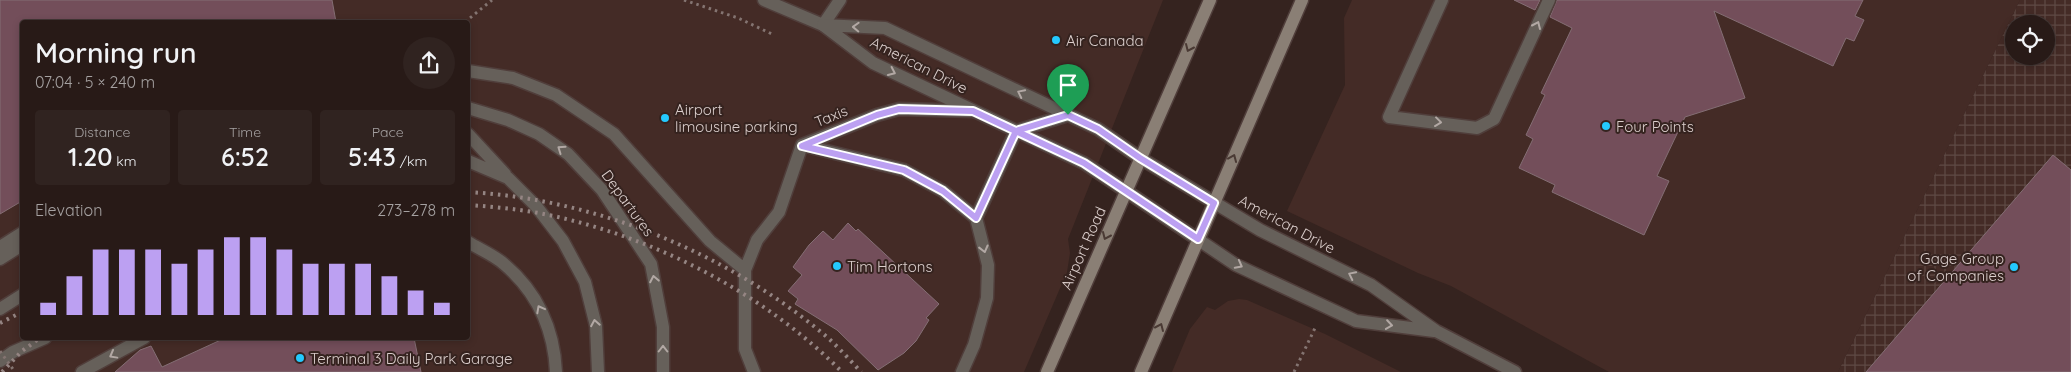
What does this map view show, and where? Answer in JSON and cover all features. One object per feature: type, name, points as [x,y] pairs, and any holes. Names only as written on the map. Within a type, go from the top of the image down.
[{"type":"main road","name":"Airport Road","points":[[1047,372],[1210,0]]},
{"type":"main road","points":[[1141,372],[1302,0]]},
{"type":"street","points":[[764,0],[823,25],[840,0]]},
{"type":"street","points":[[1442,0],[1389,117],[1477,128],[1494,119],[1549,0]]},
{"type":"street","name":"American Drive","points":[[823,25],[873,63],[1084,163],[1236,265],[1356,321],[1436,331]]},
{"type":"street","name":"American Drive","points":[[823,25],[885,28],[1098,129],[1140,158],[1260,230],[1371,285],[1436,331],[1515,372]]},
{"type":"street","points":[[470,70],[513,78],[556,95],[614,134],[710,241],[745,270]]},
{"type":"street","name":"Departures","points":[[470,109],[508,120],[539,134],[568,154],[602,190],[651,264],[663,327],[663,372]]},
{"type":"street","name":"Taxis","points":[[802,146],[877,115],[899,109],[973,111]]},
{"type":"street","points":[[962,372],[974,345],[987,298],[988,265],[976,218],[1016,131],[1068,115]]},
{"type":"street","points":[[470,136],[536,206],[563,241],[585,282],[596,326],[598,372]]},
{"type":"street","points":[[754,372],[745,349],[745,270],[757,240],[779,212],[802,146]]},
{"type":"street","name":"Taxis","points":[[802,146],[904,170],[943,191],[976,218]]},
{"type":"street","points":[[470,163],[508,178]]},
{"type":"street","points":[[0,247],[20,234]]},
{"type":"street","points":[[470,243],[504,263],[539,304],[550,328],[556,372]]},
{"type":"street","points":[[0,259],[20,246]]},
{"type":"street","points":[[0,309],[20,296]]},
{"type":"street","points":[[0,361],[13,352],[40,340]]},
{"type":"street","points":[[82,372],[140,340]]},
{"type":"path","points":[[467,20],[492,0]]},
{"type":"path","points":[[684,0],[738,18],[772,34]]},
{"type":"path","points":[[1294,372],[1316,326]]},
{"type":"path","points":[[0,351],[15,372]]},
{"type":"shaded area","points":[[0,0],[1163,0],[1068,239],[1070,253],[1067,272],[1024,372],[0,372]]},
{"type":"shaded area","points":[[1352,0],[2020,0],[2013,15],[2005,15],[2005,31],[1838,372],[1609,372],[1451,286],[1418,273],[1287,211],[1345,85],[1344,18]]},
{"type":"shaded area","points":[[2020,0],[2071,0],[2071,372],[1838,372],[2005,31],[2005,65],[2055,65],[2055,15],[2013,15]]},
{"type":"shaded area","points":[[1247,300],[1325,334],[1401,372],[1172,372],[1190,329],[1207,307],[1215,310],[1228,301]]},
{"type":"building","points":[[0,0],[332,0],[336,20],[20,20],[20,202],[0,214]]},
{"type":"building","points":[[1514,0],[1540,0],[1535,10]]},
{"type":"building","name":"Four Points","points":[[1557,0],[1863,0],[1855,16],[1864,20],[1854,41],[1846,38],[1833,66],[1714,11],[1745,98],[1685,117],[1657,176],[1669,181],[1644,235],[1552,192],[1555,185],[1519,168],[1533,139],[1526,135],[1545,95],[1541,93],[1572,28],[1550,17]]},
{"type":"building","name":"Gage Group of Companies","points":[[2053,155],[2071,170],[2071,372],[1866,372]]},
{"type":"building","points":[[848,223],[856,231],[858,229],[939,304],[926,318],[929,320],[916,341],[904,353],[878,370],[837,330],[795,304],[798,299],[788,291],[802,275],[793,267],[809,245],[823,231],[833,240]]},
{"type":"building","name":"Terminal 3 Daily Park Garage","points":[[221,340],[414,340],[421,372],[115,372],[140,350],[151,346],[162,367]]},
{"type":"railway","points":[[470,192],[516,197],[564,206],[612,219],[704,256],[747,280],[788,307],[827,337],[861,372]]},
{"type":"railway","points":[[470,205],[536,212],[558,217],[597,227],[674,257],[711,275],[781,319],[842,372]]},
{"type":"railway","points":[[0,323],[20,313]]},
{"type":"railway","points":[[2,372],[22,351],[37,340]]},
{"type":"place","name":"Air Canada","points":[[1056,40]]},
{"type":"place","name":"Airport limousine parking","points":[[665,118]]},
{"type":"place","name":"Four Points","points":[[1606,126]]},
{"type":"place","name":"Tim Hortons","points":[[837,266]]},
{"type":"place","name":"Gage Group of Companies","points":[[2014,267]]},
{"type":"place","name":"Terminal 3 Daily Park Garage","points":[[300,358]]},
{"type":"route","points":[[1068,115],[1016,131],[976,218],[943,191],[904,170],[802,146],[877,115],[899,109],[973,111],[1016,131],[1084,163],[1198,239],[1214,203],[1140,158],[1098,129],[1068,115]]}]
